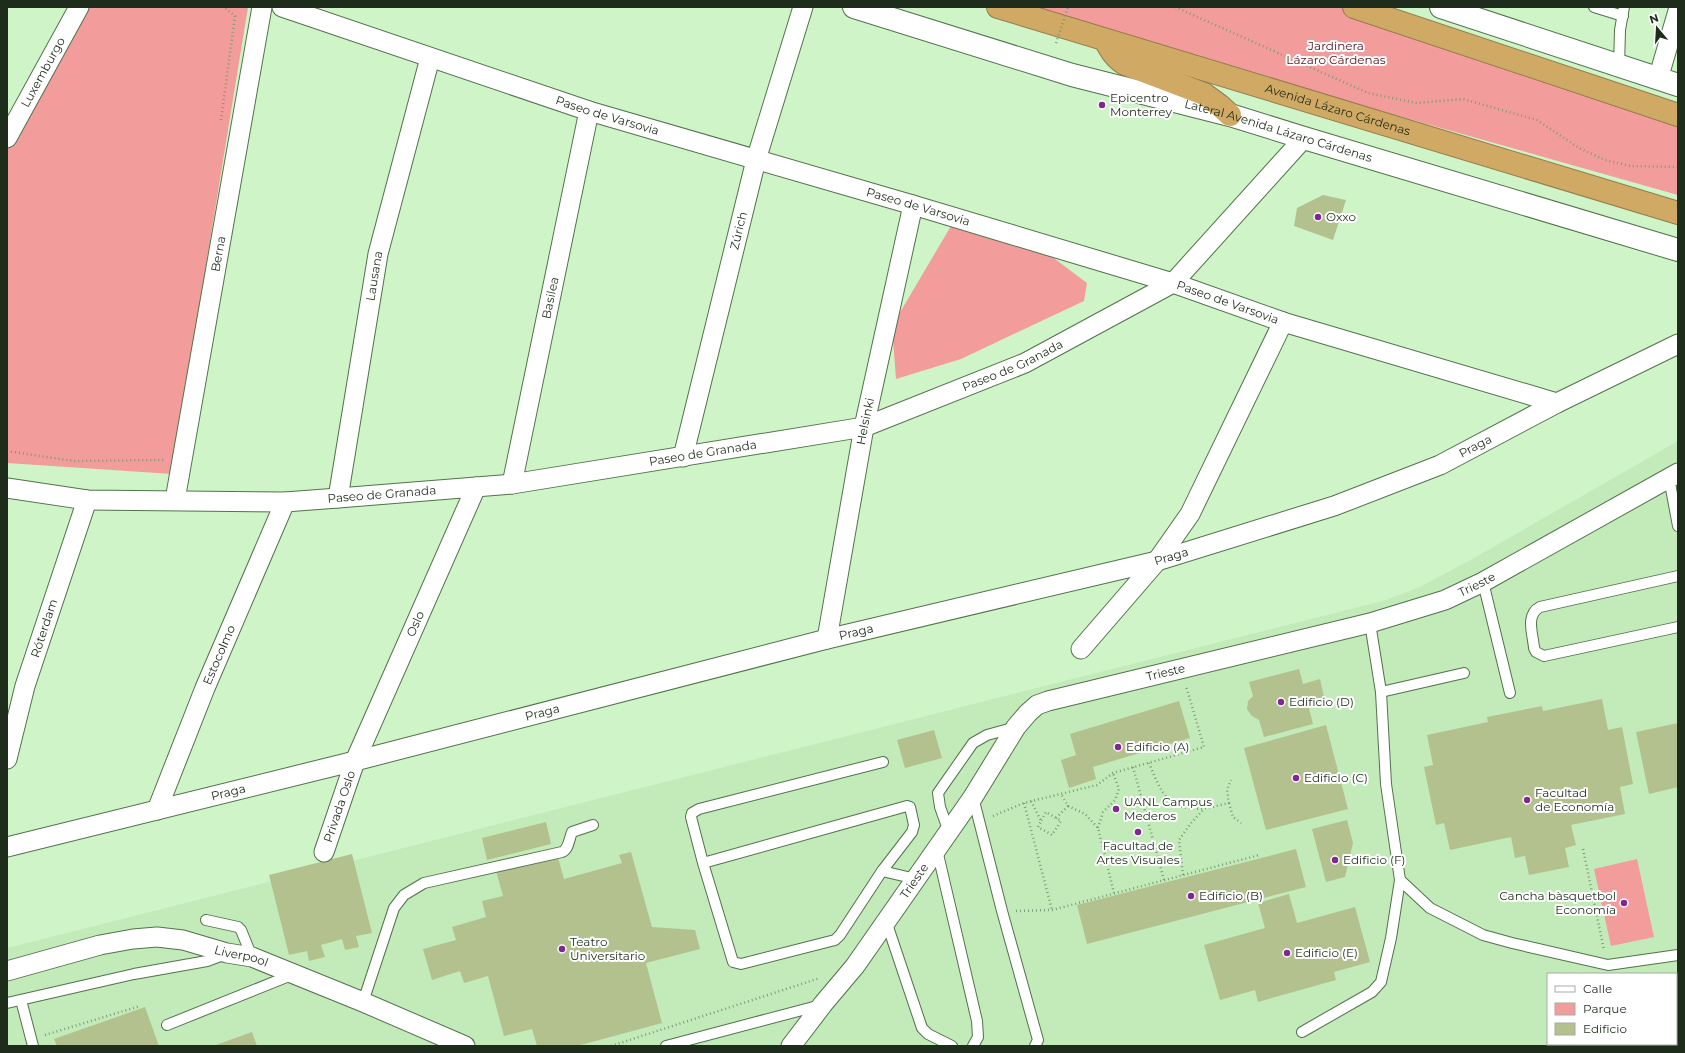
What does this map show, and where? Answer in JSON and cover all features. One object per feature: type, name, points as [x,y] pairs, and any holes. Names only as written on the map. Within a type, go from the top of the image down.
[{"type":"highway","name":"Avenida Lázaro Cárdenas","points":[[998,7],[1678,213]]},
{"type":"highway","points":[[1354,7],[1678,115]]},
{"type":"highway","points":[[1105,40],[1112,54],[1122,62],[1204,94],[1220,105],[1230,115]]},
{"type":"main road","name":"Lateral Avenida Lázaro Cárdenas","points":[[854,7],[1072,75],[1230,115],[1678,250]]},
{"type":"main road","points":[[1447,8],[1668,82]]},
{"type":"street","name":"Luxemburgo","points":[[7,138],[79,7]]},
{"type":"street","name":"Berna","points":[[175,500],[262,7]]},
{"type":"street","name":"Paseo de Varsovia","points":[[282,7],[590,111],[913,205],[1173,283],[1283,322],[1557,403]]},
{"type":"street","name":"Zúrich","points":[[683,457],[756,160],[803,7]]},
{"type":"street","points":[[1668,82],[1678,11]]},
{"type":"street","name":"Lausana","points":[[338,498],[378,254],[430,58]]},
{"type":"street","name":"Basilea","points":[[512,484],[590,111]]},
{"type":"street","name":"Paseo de Granada","points":[[7,488],[87,500],[285,502],[512,484],[864,427],[1025,364],[1173,283],[1304,138]]},
{"type":"street","name":"Helsinki","points":[[827,639],[864,427],[913,205]]},
{"type":"street","points":[[1081,649],[1157,561],[1190,514],[1283,322]]},
{"type":"street","name":"Praga","points":[[7,847],[355,761],[827,639],[1157,561],[1334,506],[1440,465],[1557,403],[1678,344]]},
{"type":"street","name":"Trieste","points":[[791,1046],[823,1004],[855,966],[973,797],[1016,727],[1037,705],[1048,701],[1370,623],[1445,600],[1483,582],[1673,475]]},
{"type":"street","name":"Oslo","points":[[355,761],[476,487]]},
{"type":"street","name":"Róterdam","points":[[7,758],[25,686],[87,500]]},
{"type":"street","name":"Estocolmo","points":[[157,810],[205,688],[285,502]]},
{"type":"street","name":"Privada Oslo","points":[[324,852],[355,761]]},
{"type":"street","name":"Liverpool","points":[[7,971],[100,945],[133,939],[157,937],[183,940],[227,953],[252,957],[363,1002],[465,1046]]},
{"type":"lane","points":[[1594,7],[1623,11],[1620,30],[1619,66]]},
{"type":"lane","points":[[1673,475],[1678,526]]},
{"type":"lane","points":[[1678,576],[1540,607],[1532,614],[1531,620],[1534,648],[1536,652],[1544,656],[1678,627]]},
{"type":"lane","points":[[1483,582],[1510,693]]},
{"type":"lane","points":[[1302,1032],[1372,992],[1381,982],[1391,938],[1400,880],[1386,784],[1381,692],[1370,623]]},
{"type":"lane","points":[[1381,692],[1464,673]]},
{"type":"lane","points":[[949,832],[940,807],[938,793],[973,743],[987,735],[1016,727]]},
{"type":"lane","points":[[703,863],[907,806],[910,807],[914,825],[912,832],[882,870],[840,935],[835,940],[741,964],[733,962],[703,863],[692,817],[695,811],[883,762]]},
{"type":"lane","points":[[973,797],[1002,911],[1038,1040],[1035,1046]]},
{"type":"lane","points":[[363,1002],[394,908],[404,895],[424,883],[566,851],[572,832],[593,825]]},
{"type":"lane","points":[[937,850],[976,1021],[978,1037],[973,1046]]},
{"type":"lane","points":[[882,870],[916,879]]},
{"type":"lane","points":[[1400,880],[1430,908],[1483,935],[1512,943],[1608,966],[1678,954]]},
{"type":"lane","points":[[206,920],[238,927],[241,930],[252,957]]},
{"type":"lane","points":[[886,921],[922,1028],[928,1034],[952,1046]]},
{"type":"lane","points":[[7,1003],[134,974],[207,961],[227,953]]},
{"type":"lane","points":[[168,1025],[294,974]]},
{"type":"lane","points":[[21,1000],[32,1043]]},
{"type":"lane","points":[[666,1046],[823,1004]]},
{"type":"path","points":[[221,122],[235,16],[224,7]]},
{"type":"path","points":[[1056,43],[1068,7]]},
{"type":"path","points":[[1175,7],[1368,94],[1416,103],[1463,99],[1537,120],[1579,148],[1605,160],[1630,166],[1678,167]]},
{"type":"path","points":[[7,451],[73,461],[164,461],[165,453]]},
{"type":"path","points":[[979,822],[1024,803],[1097,785],[1113,773],[1204,747],[1181,669]]},
{"type":"path","points":[[1149,763],[1162,792],[1179,807],[1203,810],[1229,803]]},
{"type":"path","points":[[1133,767],[1164,880]]},
{"type":"path","points":[[1098,828],[1103,812],[1115,800],[1119,789],[1113,773]]},
{"type":"path","points":[[1231,780],[1227,790],[1229,803],[1233,817],[1242,824]]},
{"type":"path","points":[[1061,794],[1068,806],[1085,814],[1098,828],[1114,893]]},
{"type":"path","points":[[1031,801],[1041,821]]},
{"type":"path","points":[[1024,803],[1052,910]]},
{"type":"path","points":[[1056,818],[1068,806]]},
{"type":"path","points":[[1183,875],[1179,840],[1191,823],[1203,810]]},
{"type":"path","points":[[1046,812],[1061,820],[1052,835],[1038,827],[1041,821],[1046,812]]},
{"type":"path","points":[[1583,849],[1608,966]]},
{"type":"path","points":[[1002,911],[1052,910],[1259,855]]},
{"type":"path","points":[[611,1046],[826,976]]},
{"type":"path","points":[[32,1043],[140,1006]]},
{"type":"shaded area","name":"UANL Campus Mederos","points":[[1678,441],[1678,1046],[7,1046],[7,948],[1386,600],[1420,587],[1474,558]]},
{"type":"green space","points":[[85,7],[248,7],[172,474],[7,463],[7,149]]},
{"type":"green space","name":"Jardinera Lázaro Cárdenas","points":[[1013,7],[1340,7],[1678,126],[1678,195]]},
{"type":"green space","points":[[951,226],[1047,253],[1087,283],[1084,301],[961,359],[896,379],[892,326]]},
{"type":"green space","name":"Cancha bàsquetbol Economía","points":[[1637,859],[1654,937],[1611,946],[1594,869]]},
{"type":"building","name":"Oxxo","points":[[1323,195],[1346,200],[1333,240],[1294,226],[1297,208]]},
{"type":"building","name":"Edificio (D)","points":[[1299,669],[1303,684],[1320,679],[1324,697],[1314,700],[1315,707],[1309,708],[1313,724],[1264,737],[1259,720],[1252,716],[1247,709],[1248,701],[1253,696],[1249,682]]},
{"type":"building","name":"Facultad de Economía","points":[[1602,699],[1608,730],[1622,727],[1633,784],[1620,787],[1625,814],[1571,825],[1576,845],[1565,848],[1569,867],[1529,875],[1525,856],[1515,858],[1511,837],[1450,850],[1444,823],[1436,825],[1424,767],[1433,765],[1427,735],[1488,722],[1487,717],[1542,706],[1543,711]]},
{"type":"building","name":"Edificio (A)","points":[[1179,701],[1190,738],[1093,767],[1096,779],[1069,788],[1061,760],[1076,755],[1070,734]]},
{"type":"building","points":[[1678,723],[1678,787],[1649,794],[1636,732]]},
{"type":"building","name":"EdificIo (C)","points":[[1326,725],[1348,809],[1266,830],[1244,748]]},
{"type":"building","points":[[934,730],[942,758],[905,768],[897,740]]},
{"type":"building","name":"Edificio (F)","points":[[1347,820],[1353,843],[1345,877],[1326,882],[1312,829]]},
{"type":"building","points":[[546,822],[551,844],[487,860],[482,838]]},
{"type":"building","name":"Edificio (B)","points":[[1296,849],[1306,887],[1087,944],[1077,905]]},
{"type":"building","name":"Teatro Universitario","points":[[631,852],[652,927],[695,930],[700,949],[646,963],[662,1023],[577,1046],[537,1046],[532,1029],[504,1036],[488,976],[464,983],[460,971],[432,980],[423,949],[456,940],[452,927],[486,917],[482,901],[503,896],[496,871],[557,854],[564,879],[622,863],[619,855]]},
{"type":"building","points":[[352,854],[372,933],[356,936],[359,947],[345,950],[342,939],[321,945],[325,957],[309,961],[307,951],[289,955],[269,875]]},
{"type":"building","name":"Edificio (E)","points":[[1289,894],[1297,923],[1355,907],[1370,962],[1334,972],[1336,980],[1258,1002],[1255,990],[1220,1000],[1204,945],[1265,928],[1258,903]]},
{"type":"building","points":[[145,1007],[159,1046],[57,1046],[54,1039]]},
{"type":"building","points":[[252,1032],[257,1046],[213,1046]]},
{"type":"place","name":"Epicentro Monterrey","points":[[1102,105]]},
{"type":"place","name":"Oxxo","points":[[1318,217]]},
{"type":"place","name":"Edificio (D)","points":[[1281,702]]},
{"type":"place","name":"Edificio (A)","points":[[1118,747]]},
{"type":"place","name":"EdificIo (C)","points":[[1296,778]]},
{"type":"place","name":"Facultad de Economía","points":[[1527,800]]},
{"type":"place","name":"UANL Campus Mederos","points":[[1116,809]]},
{"type":"place","name":"Facultad de Artes Visuales","points":[[1138,832]]},
{"type":"place","name":"Edificio (F)","points":[[1335,860]]},
{"type":"place","name":"Edificio (B)","points":[[1191,896]]},
{"type":"place","name":"Cancha bàsquetbol Economía","points":[[1624,903]]},
{"type":"place","name":"Teatro Universitario","points":[[562,949]]},
{"type":"place","name":"Edificio (E)","points":[[1287,953]]}]
